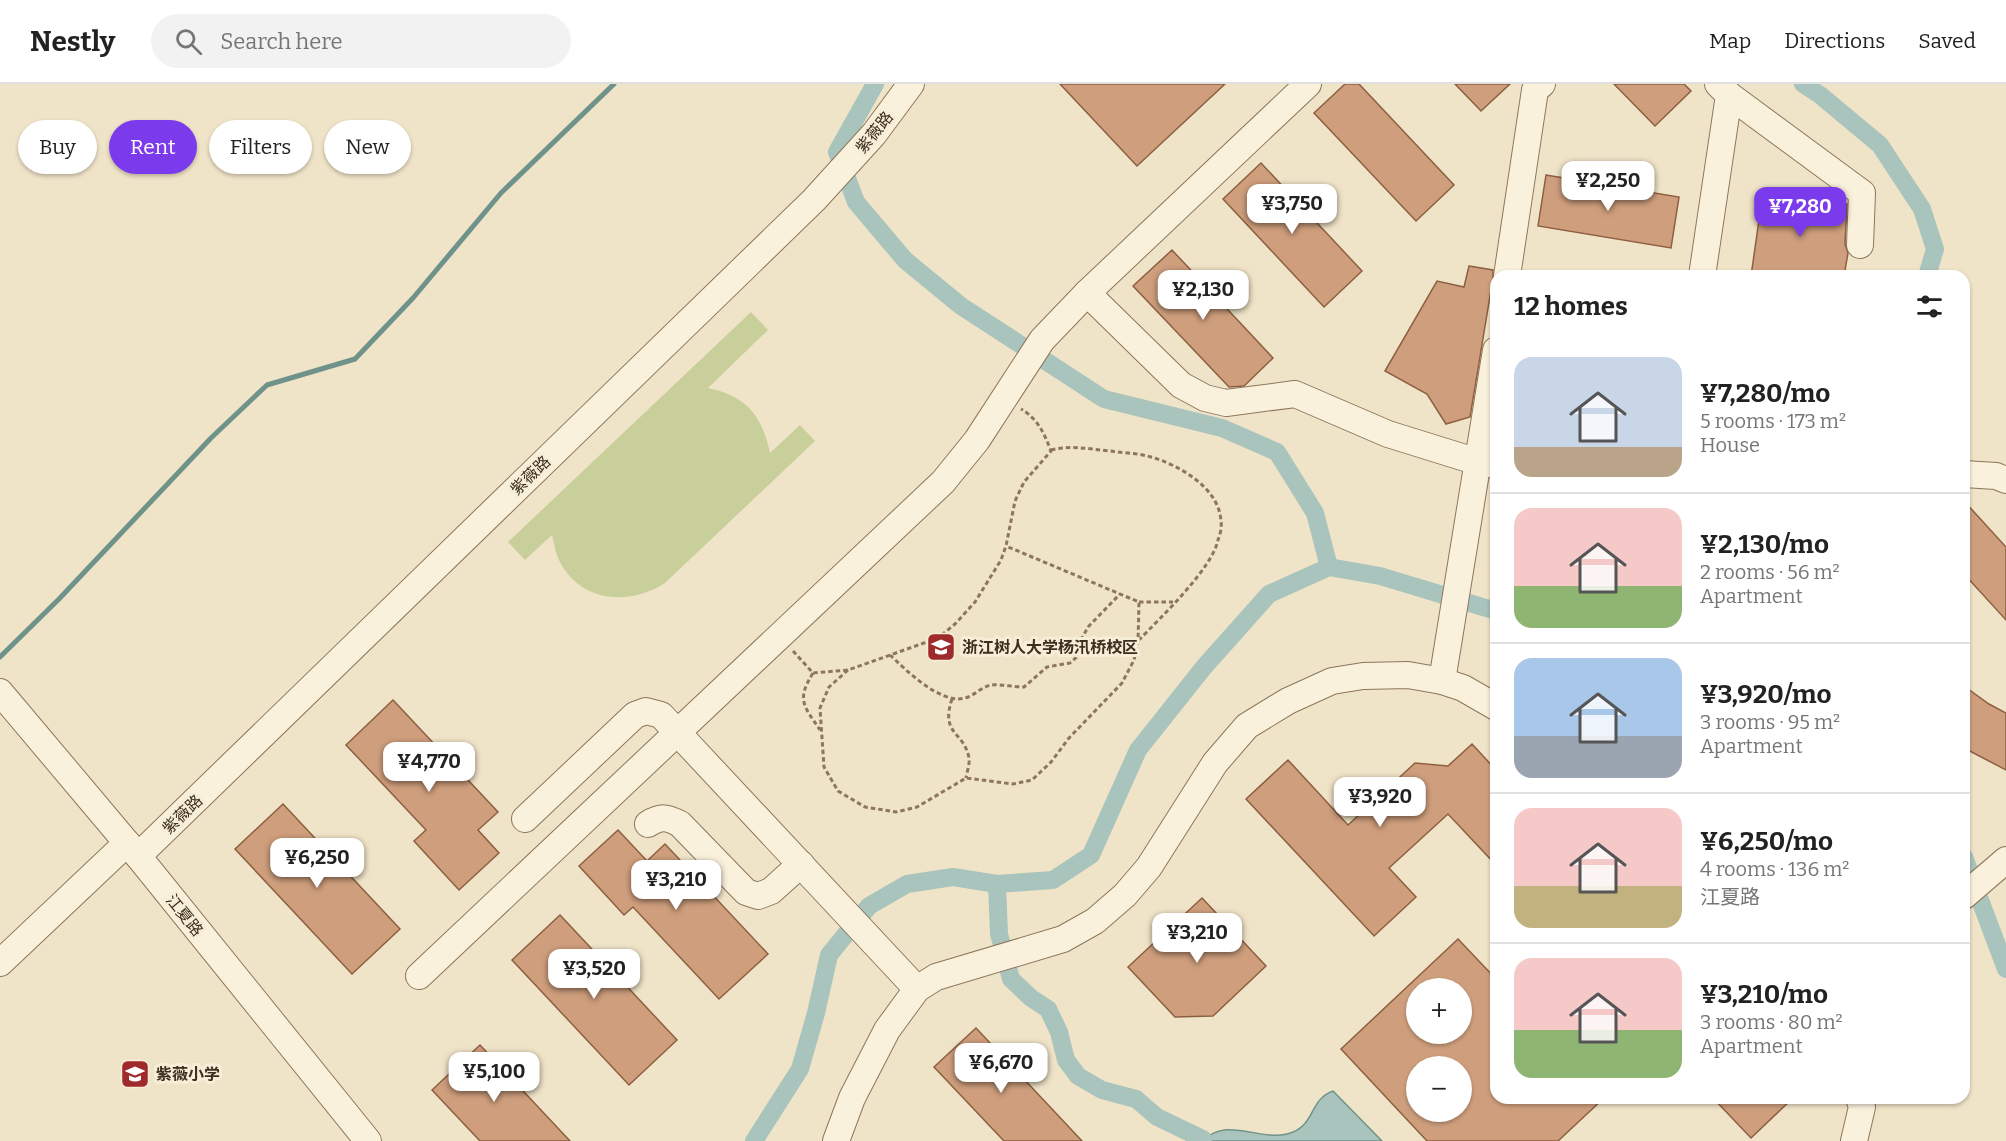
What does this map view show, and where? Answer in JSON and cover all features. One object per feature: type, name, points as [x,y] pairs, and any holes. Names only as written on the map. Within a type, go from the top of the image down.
[{"type":"street","name":"紫薇路","points":[[0,963],[132,850],[814,200],[874,134],[911,84]]},
{"type":"street","points":[[419,976],[943,482],[977,440],[1042,340],[1087,292],[1308,84]]},
{"type":"street","points":[[1508,270],[1535,90],[1542,84]]},
{"type":"street","points":[[1703,270],[1724,90],[1862,193],[1860,245]]},
{"type":"street","points":[[1087,292],[1181,385],[1205,398],[1226,403],[1295,394],[1388,434],[1487,464]]},
{"type":"street","points":[[1442,681],[1487,464],[1490,426]]},
{"type":"street","points":[[1970,474],[1996,476],[2006,480]]},
{"type":"street","points":[[836,1141],[852,1098],[887,1030],[917,989],[936,977],[1063,939],[1095,921],[1125,895],[1149,867],[1215,763],[1247,726],[1288,700],[1332,681],[1363,676],[1408,675],[1442,681],[1463,688],[1490,704]]},
{"type":"street","name":"江夏路","points":[[0,692],[132,850],[368,1141]]},
{"type":"street","points":[[525,819],[635,716],[646,711],[661,715],[917,989]]},
{"type":"street","points":[[648,824],[659,818],[669,818],[680,824],[746,892],[758,896],[771,891],[801,864]]},
{"type":"street","points":[[1970,891],[2006,860]]},
{"type":"street","points":[[1854,1141],[1861,1104]]},
{"type":"path","points":[[1004,398],[1031,415],[1042,429],[1050,450]]},
{"type":"path","points":[[820,730],[802,704],[803,688],[813,674],[848,670],[938,638],[955,624],[975,602],[1000,560],[1006,546],[1015,501],[1024,482],[1050,450],[1078,447],[1149,456],[1174,465],[1198,482],[1215,500],[1221,522],[1218,543],[1209,563],[1138,642]]},
{"type":"path","points":[[1006,546],[1139,602],[1174,602]]},
{"type":"path","points":[[890,655],[936,692],[952,699],[965,699],[991,685],[1024,687],[1047,666],[1070,663],[1079,655],[1081,640],[1088,627],[1120,594]]},
{"type":"path","points":[[848,670],[829,687],[820,708],[824,766],[838,791],[865,807],[896,812],[917,807],[966,778],[1013,783],[1032,780],[1122,683],[1134,660],[1138,642],[1139,602]]},
{"type":"path","points":[[779,637],[813,674]]},
{"type":"path","points":[[952,699],[947,713],[950,727],[969,758],[966,778]]},
{"type":"green space","points":[[751,312],[768,330],[708,388],[733,396],[750,409],[762,428],[770,453],[800,425],[815,441],[665,583],[651,591],[620,597],[591,592],[567,573],[558,558],[552,535],[525,560],[508,542]]},
{"type":"water","points":[[1333,1091],[1382,1141],[1202,1141],[1222,1130],[1265,1135],[1287,1134],[1296,1131],[1308,1120],[1319,1101]]},
{"type":"building","points":[[1060,84],[1225,84],[1137,166]]},
{"type":"building","points":[[1345,84],[1359,84],[1454,185],[1416,221],[1314,113]]},
{"type":"building","points":[[1455,84],[1510,84],[1481,111]]},
{"type":"building","points":[[1614,84],[1684,84],[1691,91],[1655,126]]},
{"type":"building","points":[[1261,163],[1362,271],[1324,307],[1223,199]]},
{"type":"building","points":[[1546,175],[1679,197],[1671,248],[1538,226]]},
{"type":"building","points":[[1763,192],[1847,204],[1845,244],[1848,253],[1845,270],[1752,270]]},
{"type":"building","points":[[1172,250],[1273,358],[1244,386],[1229,387],[1133,286]]},
{"type":"building","points":[[1469,266],[1493,270],[1490,270],[1490,296],[1470,417],[1446,424],[1427,394],[1385,371],[1437,281],[1464,287]]},
{"type":"building","points":[[1970,508],[2006,547],[2006,620],[1970,581]]},
{"type":"building","points":[[1970,690],[2006,713],[2006,770],[1970,751]]},
{"type":"building","points":[[393,700],[498,812],[478,830],[499,853],[459,890],[414,841],[426,830],[346,745]]},
{"type":"building","points":[[1472,744],[1490,764],[1490,859],[1448,814],[1389,868],[1416,897],[1374,936],[1246,799],[1288,760],[1348,825],[1415,763],[1448,766]]},
{"type":"building","points":[[283,804],[400,929],[352,974],[235,849]]},
{"type":"building","points":[[618,830],[647,861],[665,844],[768,954],[719,999],[633,907],[624,915],[579,866]]},
{"type":"building","points":[[1202,898],[1266,966],[1213,1016],[1175,1017],[1128,967]]},
{"type":"building","points":[[560,915],[677,1040],[629,1085],[512,960]]},
{"type":"building","points":[[1458,939],[1490,973],[1490,1104],[1598,1104],[1558,1141],[1427,1141],[1409,1122],[1472,1122],[1472,1056],[1406,1056],[1406,1119],[1341,1049],[1406,988],[1406,1044],[1472,1044],[1472,978],[1417,978]]},
{"type":"building","points":[[976,1028],[1082,1141],[1004,1141],[934,1067]]},
{"type":"building","points":[[480,1045],[570,1141],[480,1141],[432,1090]]},
{"type":"building","points":[[1719,1104],[1787,1104],[1751,1138]]},
{"type":"waterway","points":[[0,657],[59,599],[211,438],[267,385],[355,359],[413,298],[501,193],[614,84]]},
{"type":"waterway","points":[[875,84],[837,152],[856,202],[905,260],[961,306],[1104,399],[1222,428],[1277,452],[1315,513],[1329,567]]},
{"type":"waterway","points":[[1803,84],[1820,95],[1880,145],[1922,209],[1935,249],[1929,270]]},
{"type":"waterway","points":[[754,1141],[800,1069],[829,955],[869,906],[907,884],[953,877],[997,884],[1053,880],[1091,855],[1138,750],[1204,667],[1269,594],[1329,567],[1380,576],[1490,609]]},
{"type":"waterway","points":[[997,884],[999,934],[1011,979],[1031,998],[1048,1009],[1059,1032],[1066,1060],[1078,1076],[1102,1090],[1136,1099],[1157,1117],[1203,1139]]},
{"type":"waterway","points":[[1980,900],[2006,969]]},
{"type":"place","name":"浙江树人大学杨汛桥校区","points":[[941,647]]},
{"type":"place","name":"紫薇小学","points":[[135,1074]]}]
